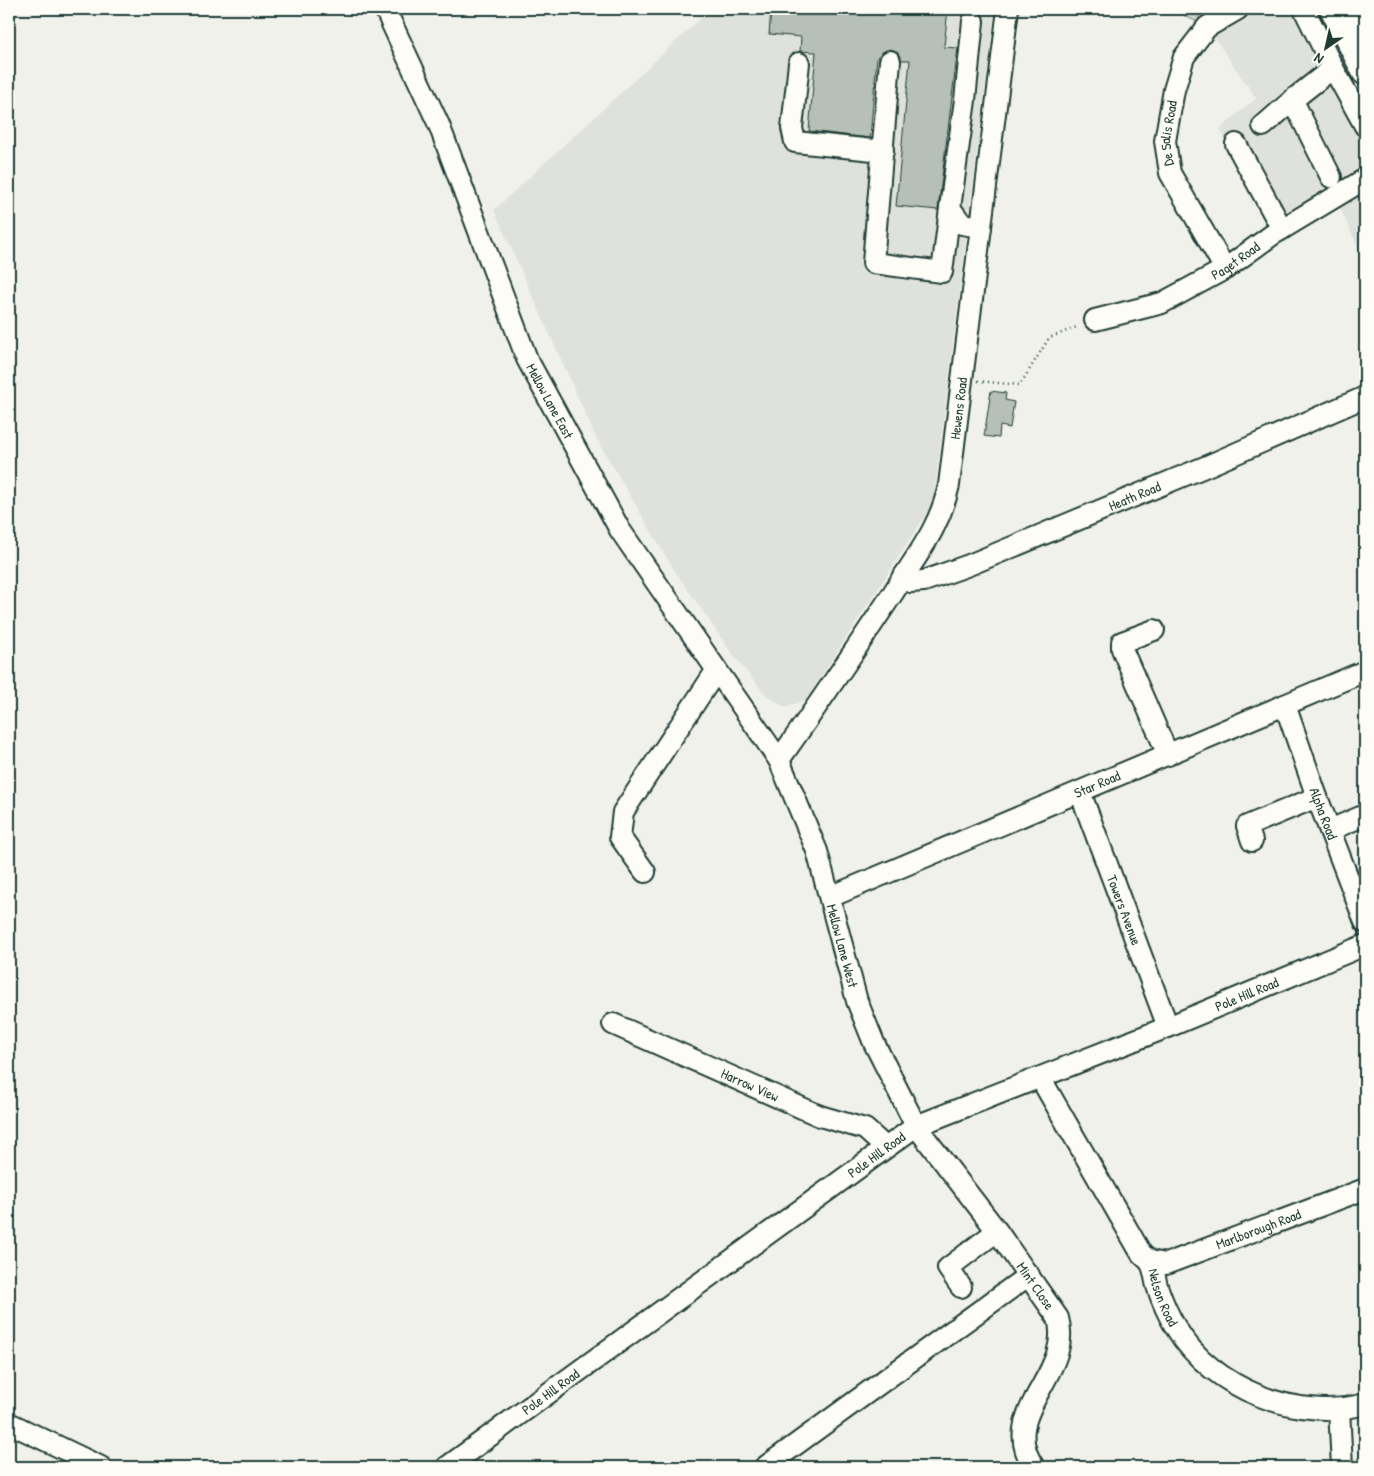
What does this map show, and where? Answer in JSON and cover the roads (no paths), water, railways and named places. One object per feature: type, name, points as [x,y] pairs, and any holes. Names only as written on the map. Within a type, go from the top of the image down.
[{"type":"main road","points":[[1333,9],[1365,72]]},
{"type":"main road","points":[[1355,9],[1365,29]]},
{"type":"street","name":"Mellow Lane East","points":[[385,9],[439,125],[527,359],[620,530],[716,672],[779,760]]},
{"type":"street","name":"Hewens Road","points":[[779,760],[843,670],[944,509],[1008,9]]},
{"type":"street","name":"De Salis Road","points":[[1225,269],[1170,173],[1165,141],[1174,90],[1184,57],[1208,27],[1238,9]]},
{"type":"street","points":[[1304,9],[1333,68],[1364,120]]},
{"type":"street","points":[[890,61],[872,263],[942,272],[965,100],[973,21]]},
{"type":"street","points":[[799,64],[792,128],[795,142],[883,151]]},
{"type":"street","points":[[1263,126],[1333,68]]},
{"type":"street","points":[[1295,98],[1295,105],[1331,178]]},
{"type":"street","points":[[1236,144],[1282,229]]},
{"type":"street","name":"Paget Road","points":[[1095,320],[1162,303],[1225,269],[1282,229],[1365,179]]},
{"type":"street","points":[[950,208],[962,224],[981,227]]},
{"type":"street","name":"Heath Road","points":[[902,578],[911,582],[924,581],[969,565],[1207,466],[1365,397]]},
{"type":"street","points":[[1154,630],[1122,642],[1122,649],[1168,755]]},
{"type":"street","name":"Star Road","points":[[830,897],[1365,671]]},
{"type":"street","points":[[645,872],[620,837],[623,812],[716,672]]},
{"type":"street","name":"Alpha Road","points":[[1285,704],[1317,797],[1365,922]]},
{"type":"street","name":"Mellow Lane West","points":[[779,760],[817,851],[857,1001],[874,1043],[916,1126]]},
{"type":"street","name":"Towers Avenue","points":[[1080,792],[1168,1027]]},
{"type":"street","points":[[1252,841],[1247,826],[1317,797]]},
{"type":"street","points":[[1330,830],[1365,815]]},
{"type":"street","name":"Pole Hill Road","points":[[447,1467],[916,1126],[1040,1079],[1365,945]]},
{"type":"street","name":"Harrow View","points":[[613,1024],[820,1116],[865,1128],[885,1147]]},
{"type":"street","name":"Nelson Road","points":[[1040,1079],[1140,1254],[1150,1262],[1161,1297],[1177,1330],[1189,1347],[1216,1372],[1254,1393],[1277,1401],[1312,1408],[1339,1409],[1365,1404]]},
{"type":"street","name":"Mint Close","points":[[916,1126],[997,1231],[1058,1318],[1062,1338],[1056,1361],[1024,1423],[1025,1448],[1034,1467]]},
{"type":"street","name":"Marlborough Road","points":[[1150,1262],[1166,1264],[1365,1189]]},
{"type":"street","points":[[961,1287],[948,1268],[997,1231]]},
{"type":"street","points":[[765,1467],[1029,1276]]},
{"type":"street","points":[[1339,1409],[1342,1467]]},
{"type":"street","points":[[9,1423],[88,1464]]}]
